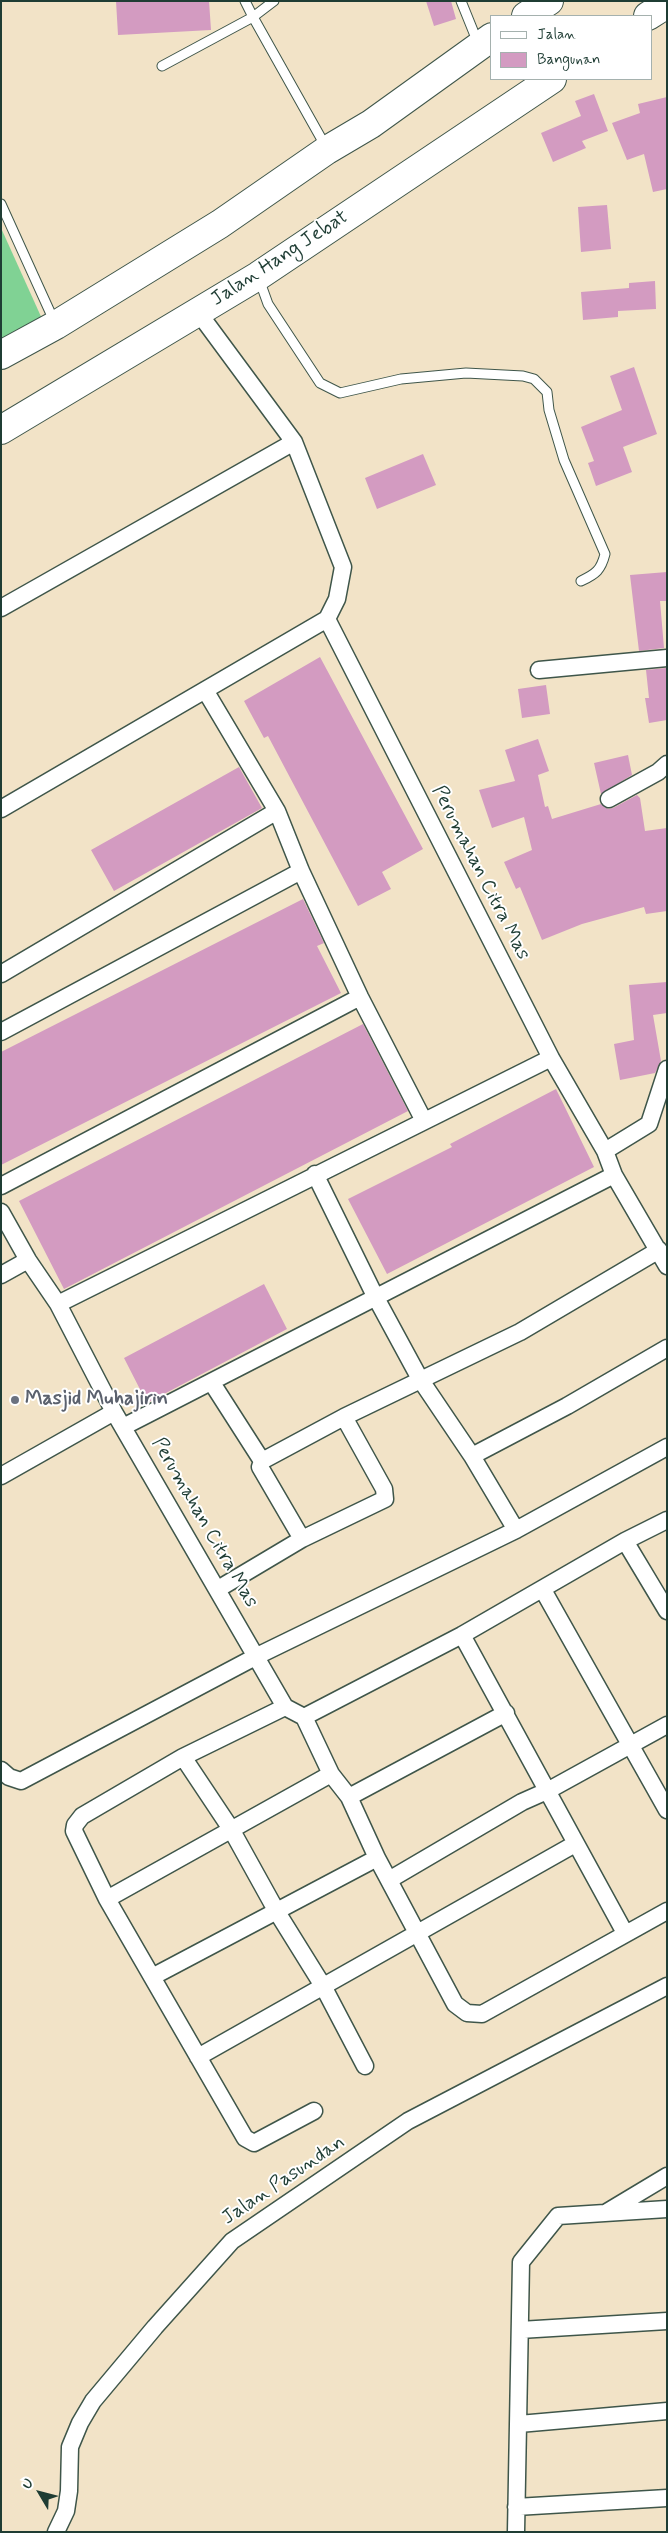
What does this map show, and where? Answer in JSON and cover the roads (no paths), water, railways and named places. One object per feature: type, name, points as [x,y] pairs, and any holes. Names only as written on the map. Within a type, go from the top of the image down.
[{"type":"highway","points":[[528,15],[550,1]]},
{"type":"highway","points":[[1,355],[56,325],[220,224],[327,150],[371,124],[486,41]]},
{"type":"highway","name":"Jalan Hang Jebat","points":[[1,430],[258,276],[551,80]]},
{"type":"street","points":[[1,809],[327,619],[337,599],[343,567],[294,442],[198,312]]},
{"type":"street","points":[[1,608],[294,442]]},
{"type":"street","name":"Perumahan Citra Mas","points":[[327,619],[551,1058],[605,1151],[614,1175],[667,1266]]},
{"type":"street","points":[[540,670],[667,658]]},
{"type":"street","points":[[206,690],[277,811],[301,871],[360,997],[424,1121]]},
{"type":"street","points":[[609,799],[658,772],[667,764]]},
{"type":"street","points":[[1,974],[277,811]]},
{"type":"street","points":[[1,1032],[301,871]]},
{"type":"street","points":[[1,1186],[360,997]]},
{"type":"street","points":[[58,1304],[315,1174],[551,1058]]},
{"type":"street","points":[[605,1151],[649,1124],[667,1069]]},
{"type":"street","points":[[315,1174],[375,1296],[420,1379],[472,1456],[516,1530]]},
{"type":"street","points":[[123,1427],[614,1175]]},
{"type":"street","name":"Perumahan Citra Mas","points":[[1,1212],[28,1260],[58,1304],[114,1412],[285,1707]]},
{"type":"street","points":[[302,1539],[260,1467],[262,1461],[420,1379],[520,1332],[659,1250]]},
{"type":"street","points":[[1,1275],[28,1260]]},
{"type":"street","points":[[472,1456],[567,1406],[667,1348]]},
{"type":"street","points":[[212,1383],[262,1461]]},
{"type":"street","points":[[1,1476],[114,1412]]},
{"type":"street","points":[[218,1589],[302,1539],[385,1500],[384,1489],[344,1417]]},
{"type":"street","points":[[1,1770],[9,1777],[21,1781],[257,1656],[516,1530],[667,1447]]},
{"type":"street","points":[[304,1717],[462,1635],[543,1590],[624,1541],[667,1520]]},
{"type":"street","points":[[624,1541],[667,1611]]},
{"type":"street","points":[[543,1590],[667,1810]]},
{"type":"street","points":[[462,1635],[549,1790],[575,1844],[625,1933]]},
{"type":"street","points":[[314,2111],[254,2143],[245,2138],[107,1899],[75,1836],[75,1824],[82,1816],[183,1757],[285,1707],[304,1717],[331,1774],[349,1797],[377,1858],[455,2004],[467,2013],[482,2014],[667,1911]]},
{"type":"street","points":[[349,1797],[506,1713]]},
{"type":"street","points":[[389,1880],[522,1802],[549,1790],[667,1725]]},
{"type":"street","points":[[183,1757],[231,1829],[277,1912],[323,1986],[365,2066]]},
{"type":"street","points":[[107,1899],[331,1774]]},
{"type":"street","points":[[198,2057],[575,1844]]},
{"type":"street","points":[[152,1977],[377,1858]]},
{"type":"street","name":"Jalan Pasundan","points":[[56,2532],[66,2511],[69,2491],[70,2446],[80,2423],[93,2401],[155,2327],[232,2241],[408,2121],[667,1986]]},
{"type":"street","points":[[605,2213],[667,2176]]},
{"type":"street","points":[[516,2532],[522,2262],[558,2216],[667,2209]]},
{"type":"street","points":[[520,2330],[667,2321]]},
{"type":"street","points":[[519,2424],[667,2411]]},
{"type":"street","points":[[516,2507],[667,2498]]},
{"type":"lane","points":[[246,1],[327,150]]},
{"type":"lane","points":[[162,66],[253,17],[274,1]]},
{"type":"lane","points":[[461,1],[486,41]]},
{"type":"lane","points":[[1,204],[56,325]]},
{"type":"lane","points":[[258,276],[268,304],[320,383],[328,389],[340,393],[401,379],[466,373],[523,376],[542,385],[547,392],[549,410],[564,460],[605,554],[602,566],[596,574],[581,581]]},
{"type":"place","name":"Masjid Muhajirin","points":[[15,1400]]}]
